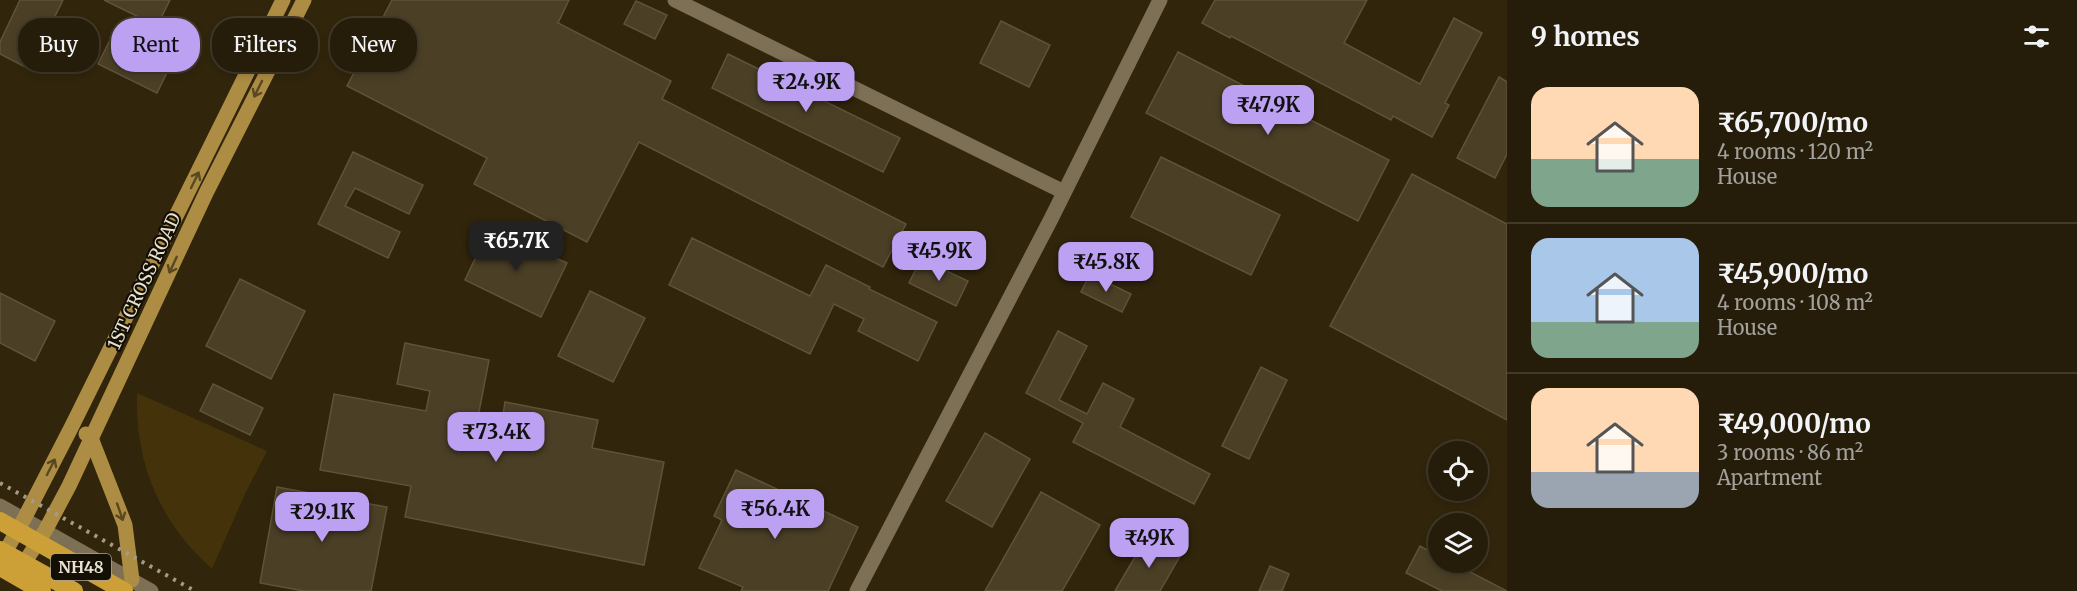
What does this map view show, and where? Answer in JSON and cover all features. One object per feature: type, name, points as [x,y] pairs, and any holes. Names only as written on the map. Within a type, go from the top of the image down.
[{"type":"highway","name":"NH48","points":[[0,521],[42,537],[128,586]]},
{"type":"highway","points":[[14,528],[105,591]]},
{"type":"highway","points":[[0,550],[74,591]]},
{"type":"highway","name":"NH48","points":[[0,567],[14,581],[42,591]]},
{"type":"main road","name":"1ST CROSS ROAD","points":[[0,561],[14,528],[72,426],[283,0]]},
{"type":"main road","name":"1ST CROSS ROAD","points":[[14,581],[42,537],[69,486],[211,183],[304,0]]},
{"type":"main road","points":[[72,426],[91,438],[110,481],[125,525],[128,586]]},
{"type":"street","points":[[675,0],[1064,192]]},
{"type":"street","points":[[857,591],[1064,192],[1160,0]]},
{"type":"street","points":[[0,506],[14,528]]},
{"type":"street","points":[[128,586],[151,591]]},
{"type":"shaded area","points":[[137,393],[267,451],[212,569],[193,551],[178,531],[164,511],[154,490],[140,444]]},
{"type":"building","points":[[20,0],[63,0],[54,18],[18,18],[18,63],[0,54],[0,42]]},
{"type":"building","points":[[104,0],[170,0],[161,18],[141,18]]},
{"type":"building","points":[[392,0],[569,0],[558,23],[671,81],[662,99],[906,224],[883,267],[639,142],[587,242],[474,184],[487,158],[347,86],[354,72],[417,72],[417,18],[383,18]]},
{"type":"building","points":[[1215,0],[1367,0],[1344,43],[1420,84],[1454,18],[1482,33],[1445,103],[1449,105],[1432,137],[1393,116],[1391,120],[1202,23]]},
{"type":"building","points":[[636,1],[667,15],[655,39],[624,24]]},
{"type":"building","points":[[1001,21],[1050,45],[1029,87],[980,63]]},
{"type":"building","points":[[111,38],[111,70],[99,64]]},
{"type":"building","points":[[1178,52],[1389,160],[1358,221],[1146,113]]},
{"type":"building","points":[[728,54],[900,138],[883,172],[712,88]]},
{"type":"building","points":[[114,72],[167,72],[157,93]]},
{"type":"building","points":[[1499,77],[1507,82],[1507,154],[1495,178],[1457,158]]},
{"type":"building","points":[[353,152],[423,185],[409,214],[355,188],[345,206],[400,232],[388,258],[318,224]]},
{"type":"building","points":[[1161,157],[1280,215],[1251,275],[1131,217]]},
{"type":"building","points":[[1412,174],[1507,224],[1507,420],[1330,326]]},
{"type":"building","points":[[489,229],[567,263],[541,317],[465,280]]},
{"type":"building","points":[[692,238],[810,296],[826,265],[937,322],[918,361],[858,331],[864,319],[834,304],[810,354],[669,285]]},
{"type":"building","points":[[921,259],[968,281],[956,306],[909,283]]},
{"type":"building","points":[[1090,274],[1131,294],[1122,312],[1081,292]]},
{"type":"building","points":[[240,279],[305,311],[271,379],[206,346]]},
{"type":"building","points":[[590,291],[645,318],[613,382],[558,356]]},
{"type":"building","points":[[0,293],[55,321],[35,361],[0,343]]},
{"type":"building","points":[[1058,331],[1087,346],[1059,400],[1087,414],[1103,383],[1134,399],[1120,427],[1210,474],[1194,504],[1073,442],[1083,423],[1026,393]]},
{"type":"building","points":[[405,343],[489,360],[478,417],[502,421],[505,402],[598,420],[592,448],[664,462],[644,565],[405,517],[411,486],[320,470],[334,394],[426,411],[430,391],[397,384]]},
{"type":"building","points":[[1261,367],[1287,380],[1249,459],[1222,446]]},
{"type":"building","points":[[213,384],[263,408],[250,435],[200,411]]},
{"type":"building","points":[[985,433],[1030,459],[992,527],[946,501]]},
{"type":"building","points":[[736,470],[858,527],[828,591],[741,591],[743,587],[699,568],[722,520],[714,516]]},
{"type":"building","points":[[277,487],[387,507],[371,591],[304,591],[260,583]]},
{"type":"building","points":[[1041,492],[1100,525],[1062,591],[985,591]]},
{"type":"building","points":[[1146,538],[1180,556],[1160,591],[1115,591]]},
{"type":"building","points":[[1420,546],[1428,550],[1428,573],[1472,573],[1507,591],[1442,591],[1406,573]]},
{"type":"building","points":[[1270,566],[1289,574],[1282,591],[1259,591]]},
{"type":"railway","points":[[0,483],[195,591]]}]
